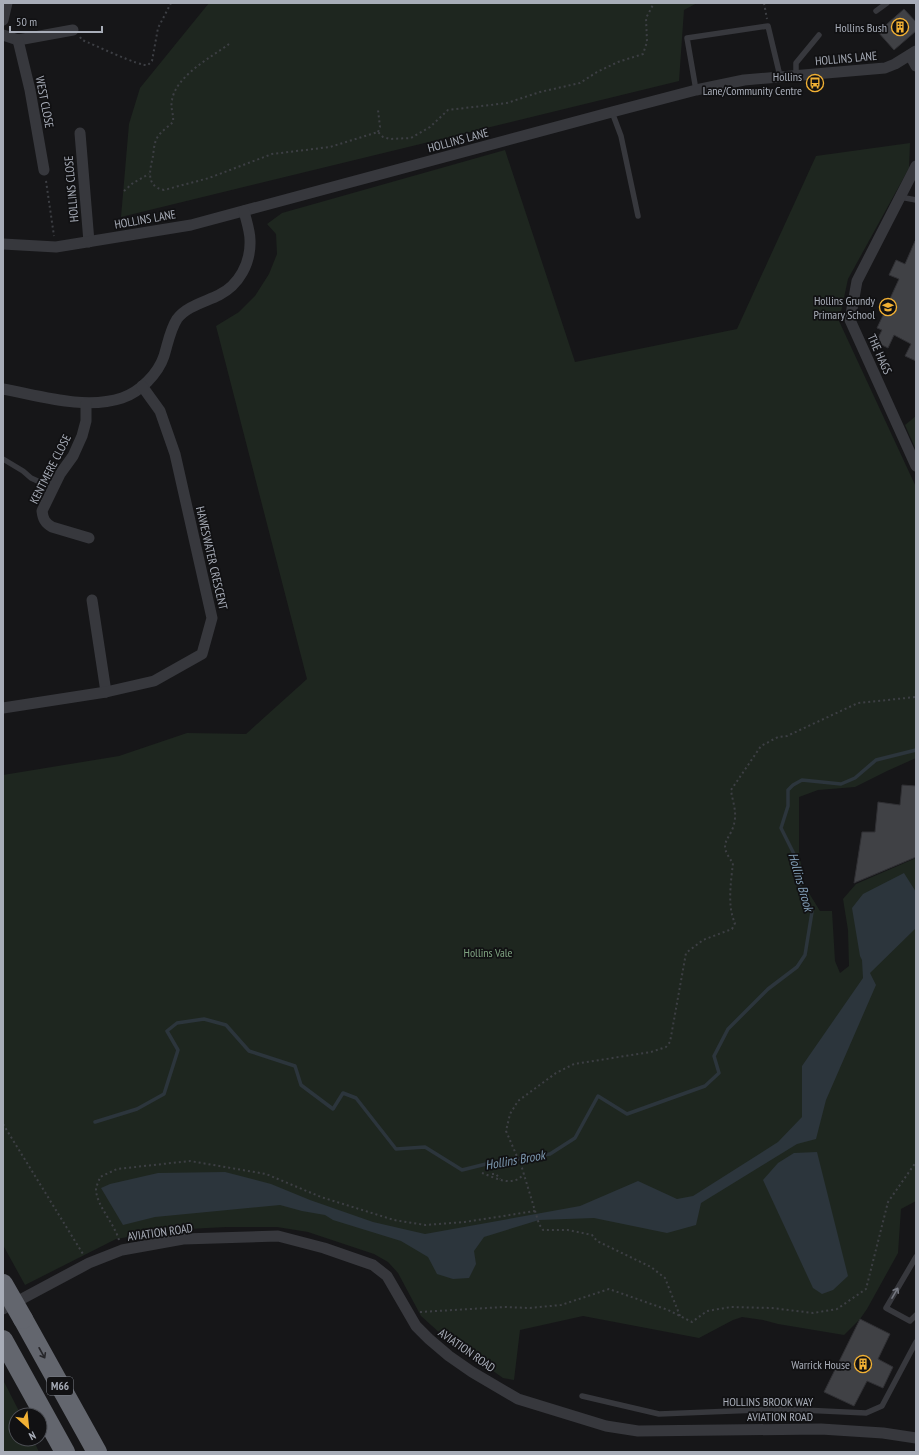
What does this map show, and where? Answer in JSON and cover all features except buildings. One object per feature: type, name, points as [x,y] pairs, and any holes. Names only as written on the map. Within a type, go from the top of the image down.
[{"type":"highway","name":"M66","points":[[3,1284],[97,1452]]},
{"type":"highway","name":"M66","points":[[3,1340],[65,1452]]},
{"type":"street","points":[[3,20],[7,3]]},
{"type":"street","points":[[3,35],[18,40],[73,30]]},
{"type":"street","name":"WEST CLOSE","points":[[18,40],[30,90],[44,170]]},
{"type":"street","points":[[913,53],[916,66]]},
{"type":"street","name":"HOLLINS LANE","points":[[3,244],[56,247],[191,225],[696,90],[744,80],[884,68],[895,64],[913,53]]},
{"type":"street","name":"HOLLINS CLOSE","points":[[80,133],[89,242]]},
{"type":"street","name":"THE HAGS","points":[[916,166],[857,281],[850,320],[916,466]]},
{"type":"street","points":[[3,389],[86,404],[124,397],[142,386],[151,378],[164,358],[171,330],[178,318],[196,304],[219,295],[241,276],[248,260],[250,241],[244,211]]},
{"type":"street","name":"HAWESWATER CRESCENT","points":[[3,708],[106,692],[154,681],[202,654],[212,618],[175,454],[160,411],[142,386]]},
{"type":"street","name":"KENTMERE CLOSE","points":[[86,404],[86,421],[82,436],[73,456],[60,474],[42,511],[43,518],[46,523],[52,527],[89,538]]},
{"type":"street","points":[[92,600],[106,692]]},
{"type":"street","name":"AVIATION ROAD","points":[[3,1309],[89,1263],[122,1250],[183,1239],[278,1236],[324,1248],[373,1265],[387,1276],[416,1326],[429,1339],[449,1356],[472,1372],[518,1399],[606,1426],[638,1431],[821,1429],[883,1433],[916,1438]]},
{"type":"lane","points":[[876,11],[887,3]]},
{"type":"lane","points":[[696,90],[687,38],[768,26],[780,76]]},
{"type":"lane","points":[[796,75],[796,63],[819,35]]},
{"type":"lane","points":[[612,112],[621,136],[638,216]]},
{"type":"lane","points":[[900,197],[916,200]]},
{"type":"lane","points":[[3,459],[23,471],[31,478],[53,488]]},
{"type":"lane","points":[[916,1257],[886,1308],[910,1321],[916,1315]]},
{"type":"lane","name":"HOLLINS BROOK WAY","points":[[582,1396],[659,1414],[781,1409],[866,1414],[882,1406],[916,1342]]},
{"type":"path","points":[[73,30],[82,40],[148,66],[152,60],[159,23],[172,3]]},
{"type":"path","points":[[378,132],[390,139],[411,138],[430,127],[448,110],[507,103],[540,92],[580,83],[597,72],[618,62],[643,54],[647,42],[646,18],[654,3]]},
{"type":"path","points":[[764,3],[768,26]]},
{"type":"path","points":[[229,44],[179,82],[172,99],[174,116],[173,122],[158,135],[155,142],[149,174],[151,180],[158,189],[164,190],[209,178],[272,154],[330,147],[378,132]]},
{"type":"path","points":[[378,110],[380,127],[378,132]]},
{"type":"path","points":[[44,170],[56,247]]},
{"type":"path","points":[[124,192],[133,183],[149,174]]},
{"type":"path","points":[[680,1316],[665,1278],[651,1267],[597,1241],[592,1235],[568,1230],[543,1230],[539,1224],[522,1168],[506,1131],[510,1114],[518,1101],[530,1091],[556,1073],[574,1064],[651,1052],[666,1047],[670,1042],[686,952],[703,940],[732,929],[735,923],[732,917],[730,891],[732,863],[725,854],[724,845],[732,831],[735,817],[731,790],[761,746],[778,737],[787,736],[858,703],[916,697]]},
{"type":"path","points":[[3,1124],[89,1263]]},
{"type":"path","points":[[122,1250],[116,1232],[98,1198],[96,1188],[100,1177],[116,1170],[190,1161],[266,1174],[321,1198],[394,1220],[425,1225],[465,1222],[536,1211]]},
{"type":"path","points":[[407,1312],[504,1307],[530,1308],[561,1305],[609,1289],[668,1310],[692,1322],[708,1311],[731,1308],[772,1308],[813,1313],[837,1309],[866,1289],[888,1202],[916,1162]]},
{"type":"path","points":[[482,1173],[505,1182],[520,1180],[524,1174]]},
{"type":"path","points":[[492,1174],[496,1174],[500,1179]]},
{"type":"green space","points":[[209,3],[697,3],[684,10],[679,81],[121,217],[129,124],[140,88]]},
{"type":"green space","name":"Hollins Vale","points":[[910,143],[909,168],[848,279],[839,321],[916,487],[916,758],[855,787],[818,790],[799,797],[799,851],[804,885],[820,911],[832,911],[835,961],[840,973],[849,966],[848,930],[843,899],[856,884],[916,858],[916,1201],[901,1209],[898,1253],[860,1319],[844,1335],[742,1317],[733,1320],[699,1338],[583,1316],[520,1330],[514,1380],[503,1378],[441,1334],[421,1316],[398,1273],[388,1262],[374,1254],[308,1232],[277,1227],[226,1227],[170,1230],[116,1239],[25,1285],[3,1245],[3,775],[119,756],[187,733],[246,734],[307,679],[216,326],[239,312],[255,296],[269,274],[277,254],[276,234],[267,224],[282,213],[505,150],[575,362],[737,329],[816,156]]},
{"type":"green space","points":[[916,416],[916,450],[905,425]]},
{"type":"green space","points":[[3,1380],[17,1407],[8,1407],[8,1447],[37,1447],[39,1452],[3,1452]]},
{"type":"shaded area","points":[[904,873],[916,892],[916,928],[870,973],[876,985],[826,1100],[816,1139],[797,1144],[701,1203],[696,1225],[667,1233],[594,1218],[539,1220],[484,1237],[474,1251],[476,1264],[469,1278],[453,1279],[437,1274],[428,1257],[401,1241],[333,1220],[325,1215],[280,1205],[155,1217],[123,1225],[101,1188],[110,1184],[158,1173],[225,1172],[271,1184],[310,1200],[373,1222],[425,1234],[580,1206],[638,1181],[677,1199],[693,1196],[778,1142],[802,1117],[802,1066],[863,978],[862,960],[860,956],[852,908],[863,894]]},
{"type":"shaded area","points":[[817,1152],[848,1276],[833,1290],[822,1294],[813,1288],[763,1180],[778,1163],[794,1153]]},
{"type":"waterway","name":"Hollins Brook","points":[[95,1122],[137,1109],[164,1094],[178,1050],[167,1031],[177,1023],[204,1019],[226,1025],[249,1051],[295,1066],[301,1085],[333,1109],[343,1093],[356,1098],[396,1149],[425,1147],[462,1170],[486,1164],[550,1154],[575,1138],[598,1096],[627,1114],[705,1086],[719,1073],[714,1056],[728,1029],[768,989],[797,967],[805,955],[812,912],[799,885],[798,862],[781,828],[788,806],[788,790],[802,780],[841,784],[855,778],[876,760],[916,750]]},
{"type":"place","name":"Hollins Bush","points":[[900,27]]},
{"type":"place","name":"Hollins Lane/Community Centre","points":[[815,83]]},
{"type":"place","name":"Hollins Grundy Primary School","points":[[888,307]]},
{"type":"place","name":"Warrick House","points":[[863,1364]]}]
